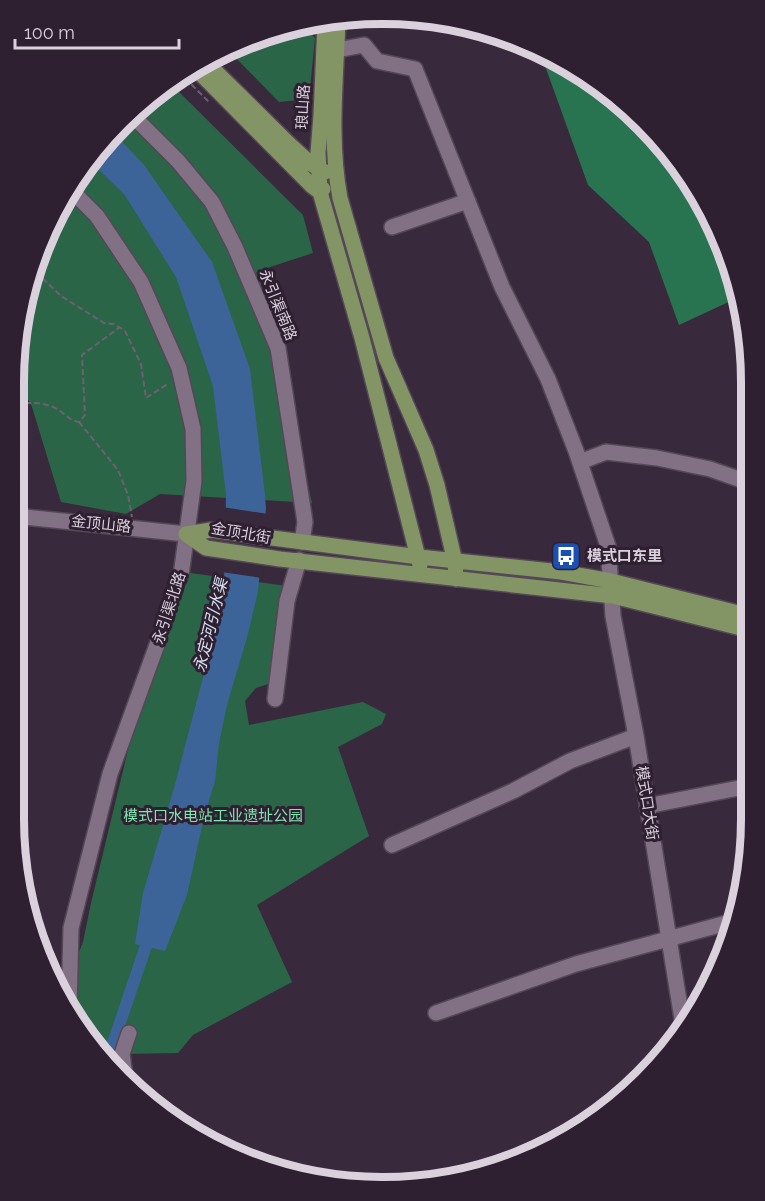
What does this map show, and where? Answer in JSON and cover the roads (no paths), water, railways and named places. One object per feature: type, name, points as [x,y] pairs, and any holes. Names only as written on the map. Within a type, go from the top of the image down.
[{"type":"main road","points":[[338,27],[334,136],[336,177],[340,198],[378,334],[399,390],[426,450],[437,485],[455,562],[456,579]]},
{"type":"main road","name":"琅山路","points":[[320,192],[318,170],[324,29]]},
{"type":"main road","points":[[212,68],[318,170],[336,177]]},
{"type":"main road","points":[[201,73],[320,192],[362,338],[419,557],[421,575]]},
{"type":"main road","points":[[320,192],[336,177]]},
{"type":"main road","name":"金顶北街","points":[[186,534],[216,531],[455,562],[561,572],[741,628]]},
{"type":"main road","name":"金顶北街","points":[[186,534],[206,548],[280,559],[456,579],[612,589],[741,614]]},
{"type":"street","points":[[337,50],[364,45],[377,61],[415,69],[502,287],[548,379],[580,462],[608,546],[612,589]]},
{"type":"street","name":"永引渠南路","points":[[138,121],[178,160],[212,202],[235,247],[278,348],[305,522],[302,542]]},
{"type":"street","name":"永引渠北路","points":[[76,196],[96,216],[141,282],[179,368],[193,429],[194,482],[181,575]]},
{"type":"street","points":[[392,227],[468,201]]},
{"type":"street","points":[[580,462],[606,452],[657,458],[710,469],[741,480]]},
{"type":"street","name":"金顶山路","points":[[24,517],[186,534]]},
{"type":"street","points":[[275,699],[287,601],[299,560]]},
{"type":"street","name":"模式口大街","points":[[612,589],[613,616],[636,736],[682,1017]]},
{"type":"street","name":"永引渠北路","points":[[69,993],[71,928],[110,774],[158,642]]},
{"type":"street","points":[[392,845],[513,791],[570,761],[636,736]]},
{"type":"street","points":[[647,806],[741,788]]},
{"type":"street","points":[[436,1013],[576,964],[725,923]]},
{"type":"street","points":[[124,1067],[123,1054],[129,1033]]},
{"type":"water","points":[[120,139],[144,165],[212,262],[250,369],[266,509],[258,591],[227,705],[219,743],[215,781],[204,817],[187,895],[165,951],[135,944],[143,893],[174,788],[217,624],[224,585],[226,495],[213,386],[176,277],[124,194],[96,167]]},
{"type":"waterway","name":"永定河引水渠","points":[[110,1052],[151,931]]},
{"type":"place","name":"模式口东里","points":[[566,556]]},
{"type":"park label","name":"模式口水电站工业遗址公园","points":[[213,816]]}]
